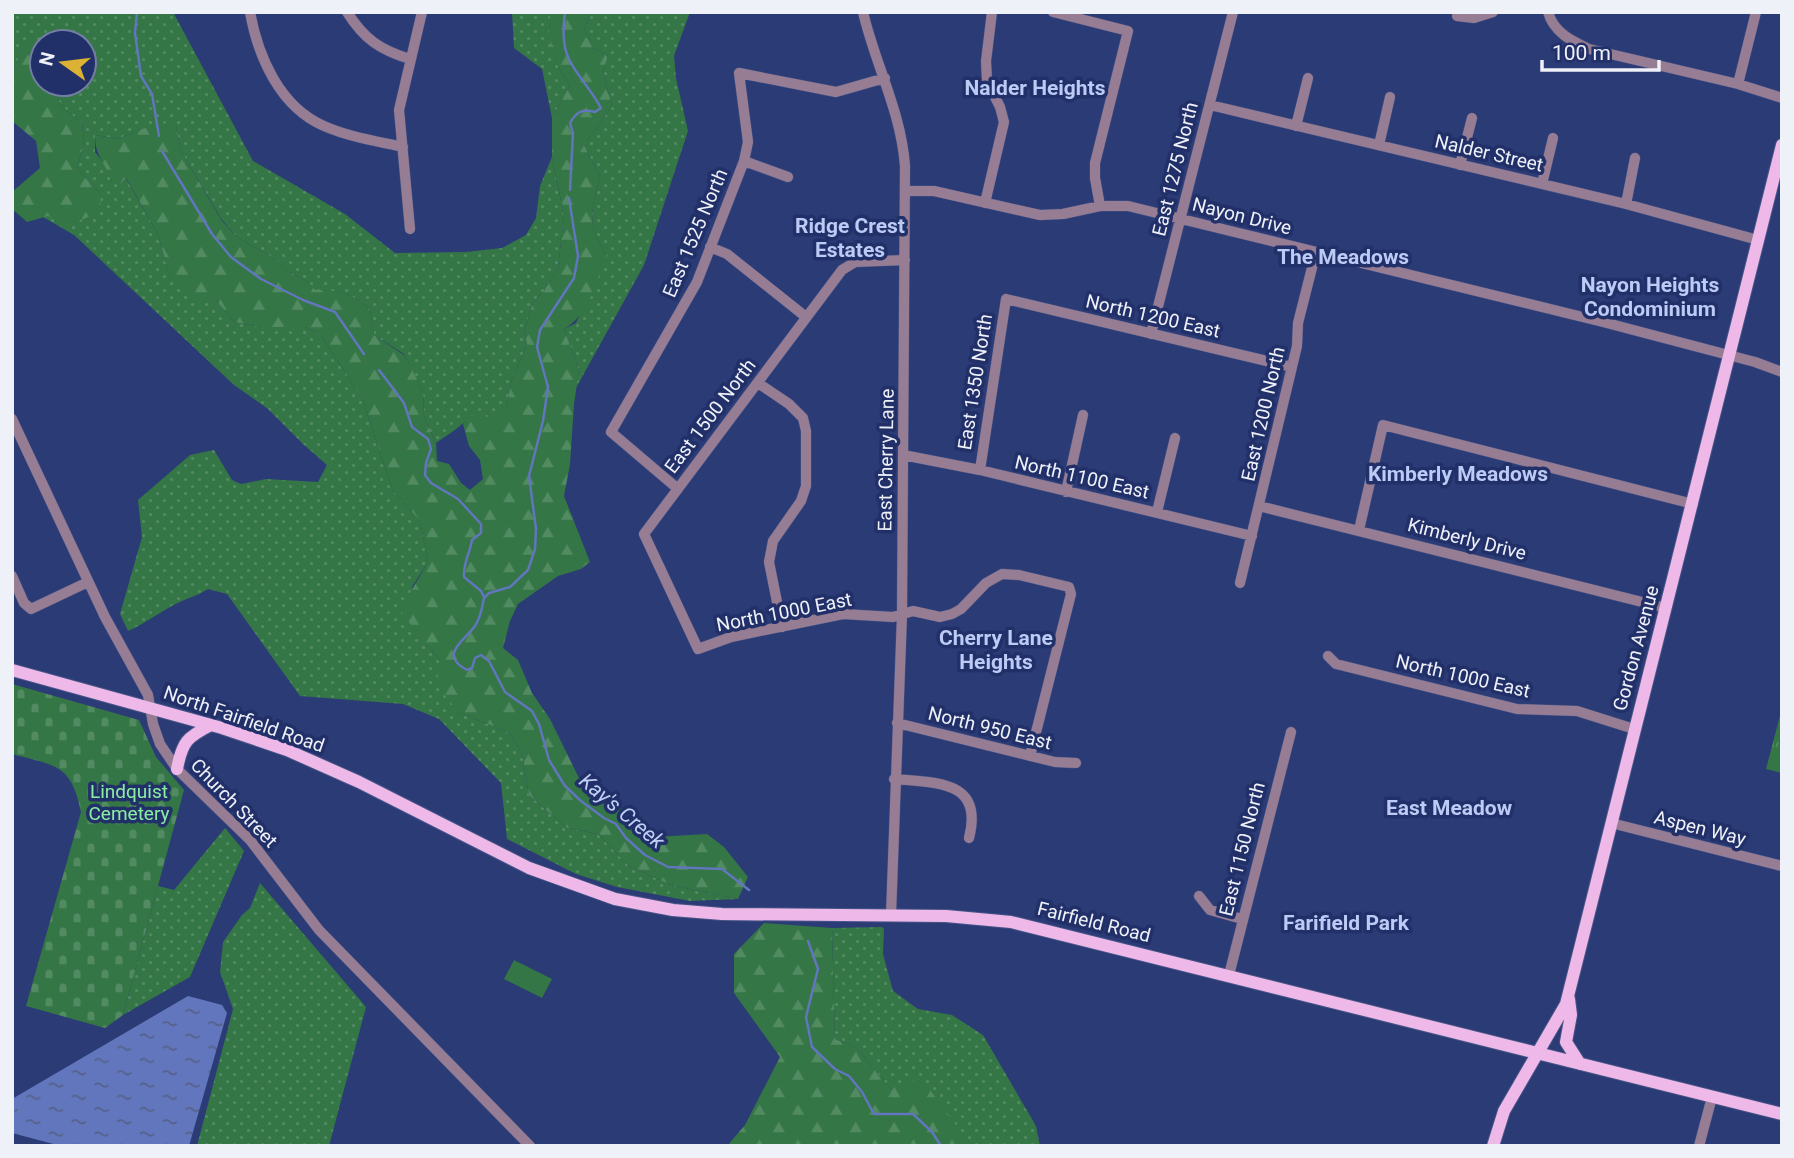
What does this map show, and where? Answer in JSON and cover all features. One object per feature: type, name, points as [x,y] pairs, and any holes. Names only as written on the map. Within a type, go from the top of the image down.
[{"type":"main road","name":"Gordon Avenue","points":[[1493,1146],[1504,1111],[1563,1011],[1568,995],[1782,145]]},
{"type":"main road","name":"North Fairfield Road","points":[[12,670],[211,725],[287,750],[359,782],[528,868]]},
{"type":"main road","points":[[177,769],[182,746],[188,739],[211,725]]},
{"type":"main road","name":"Fairfield Road","points":[[528,868],[615,899],[673,910],[772,916],[961,917],[1011,922],[1712,1097]]},
{"type":"main road","points":[[1568,995],[1570,1015],[1566,1042],[1580,1064]]},
{"type":"main road","points":[[1712,1097],[1782,1114]]},
{"type":"street","points":[[250,12],[263,59],[276,83],[298,110],[321,125],[350,136],[403,147]]},
{"type":"street","points":[[347,12],[361,34],[389,53],[410,59]]},
{"type":"street","points":[[410,229],[399,110],[422,12]]},
{"type":"street","name":"East Cherry Lane","points":[[863,12],[904,144],[902,615],[891,915]]},
{"type":"street","points":[[985,203],[1004,122],[987,81],[986,61],[992,12]]},
{"type":"street","points":[[1053,12],[1129,31],[1095,163],[1100,206]]},
{"type":"street","name":"East 1275 North","points":[[1151,334],[1233,12]]},
{"type":"street","points":[[1457,16],[1474,18],[1493,12]]},
{"type":"street","points":[[1548,12],[1550,20],[1566,38],[1590,49],[1738,84],[1782,98]]},
{"type":"street","points":[[1738,84],[1756,12]]},
{"type":"street","name":"East 1525 North","points":[[678,489],[611,432],[697,282],[744,161],[748,142],[740,73],[836,92],[885,78]]},
{"type":"street","points":[[1296,126],[1308,78]]},
{"type":"street","points":[[1379,145],[1390,97]]},
{"type":"street","name":"Nalder Street","points":[[1210,106],[1626,204],[1758,240]]},
{"type":"street","points":[[1460,165],[1472,118]]},
{"type":"street","points":[[1542,184],[1553,138]]},
{"type":"street","points":[[1626,204],[1636,158]]},
{"type":"street","points":[[744,161],[788,177]]},
{"type":"street","name":"Nayon Drive","points":[[905,191],[934,191],[1041,215],[1063,214],[1100,206],[1128,206],[1603,321],[1761,363],[1782,372]]},
{"type":"street","points":[[710,247],[727,254],[806,317]]},
{"type":"street","name":"East 1200 North","points":[[1240,583],[1297,346],[1298,323],[1316,252]]},
{"type":"street","name":"East 1500 North","points":[[698,649],[644,534],[842,270],[855,262],[905,260]]},
{"type":"street","name":"North 1200 East","points":[[1006,299],[1292,367]]},
{"type":"street","name":"East 1350 North","points":[[979,470],[1006,299]]},
{"type":"street","points":[[758,383],[789,404],[803,418],[806,431],[806,486],[801,501],[773,541],[769,562],[782,627]]},
{"type":"street","points":[[1066,492],[1083,415]]},
{"type":"street","name":"Church Street","points":[[12,419],[105,618],[148,695],[160,744],[177,769],[250,840],[319,930],[530,1146]]},
{"type":"street","points":[[1359,530],[1383,425],[1693,504]]},
{"type":"street","points":[[1157,512],[1175,438]]},
{"type":"street","name":"North 1100 East","points":[[904,455],[979,470],[1252,536]]},
{"type":"street","name":"Kimberly Drive","points":[[1259,506],[1666,607]]},
{"type":"street","name":"North 1000 East","points":[[698,649],[731,637],[843,614],[893,617],[912,611],[940,617],[961,609],[986,583],[1002,574],[1019,575],[1069,587],[1071,594],[1030,756]]},
{"type":"street","points":[[12,576],[16,594],[31,608],[88,582]]},
{"type":"street","name":"North 1000 East","points":[[1328,656],[1336,664],[1517,709],[1577,711],[1634,729]]},
{"type":"street","name":"North 950 East","points":[[897,723],[1055,762],[1076,763]]},
{"type":"street","name":"East 1150 North","points":[[1229,975],[1291,732]]},
{"type":"street","points":[[894,779],[942,783],[961,792],[968,800],[972,812],[973,822],[969,838]]},
{"type":"street","name":"Aspen Way","points":[[1611,823],[1782,866]]},
{"type":"street","points":[[1199,896],[1210,911],[1242,919]]},
{"type":"street","points":[[1699,1146],[1712,1097]]},
{"type":"green space","points":[[12,12],[173,12],[253,161],[345,214],[395,253],[466,252],[502,248],[526,235],[536,218],[540,186],[552,157],[564,216],[558,268],[544,291],[533,302],[524,332],[527,344],[512,379],[505,414],[493,420],[473,417],[436,443],[424,416],[423,392],[404,354],[374,335],[370,309],[345,294],[315,291],[305,280],[286,270],[269,255],[238,238],[222,220],[181,151],[176,126],[147,127],[118,139],[95,135],[95,152],[107,167],[112,182],[125,177],[158,234],[170,278],[216,300],[234,322],[262,327],[305,327],[320,334],[362,398],[393,491],[420,521],[428,562],[412,587],[426,645],[440,659],[458,712],[510,733],[522,754],[529,795],[567,828],[598,834],[629,866],[671,885],[738,899],[690,901],[617,887],[576,874],[507,839],[501,783],[439,719],[403,704],[300,696],[227,594],[208,589],[128,631],[120,614],[142,537],[138,500],[190,455],[214,450],[232,480],[241,484],[266,479],[318,482],[327,465],[268,409],[234,385],[74,235],[43,217],[100,193],[77,169],[84,142],[82,123],[61,106],[58,98],[98,98],[98,28],[28,28],[28,40],[12,71]]},
{"type":"green space","points":[[512,12],[552,12],[550,40],[560,69],[570,85],[552,118],[542,69],[514,48]]},
{"type":"green space","points":[[552,12],[591,12],[584,29],[594,48],[608,56],[603,72],[612,106],[584,145],[600,177],[592,217],[595,234],[606,255],[586,306],[573,323],[564,329],[579,370],[570,464],[564,496],[590,562],[581,569],[558,576],[518,604],[503,648],[518,660],[532,693],[550,719],[579,778],[622,808],[638,838],[707,834],[724,847],[748,877],[738,899],[671,885],[629,866],[598,834],[567,828],[529,795],[522,754],[510,733],[458,712],[436,684],[440,659],[400,610],[428,562],[420,521],[393,491],[362,398],[320,334],[305,327],[262,327],[234,322],[216,300],[199,300],[170,278],[158,234],[126,178],[120,184],[112,182],[97,149],[95,135],[118,139],[147,127],[171,122],[176,126],[181,151],[222,221],[238,238],[269,255],[315,290],[345,294],[370,309],[374,335],[404,355],[423,392],[424,416],[436,443],[437,461],[449,464],[461,483],[470,490],[483,479],[480,460],[469,446],[463,424],[470,416],[480,414],[493,419],[505,413],[512,379],[527,344],[524,332],[533,302],[544,291],[558,268],[564,216],[552,157],[552,118],[570,85],[552,50],[549,31]]},
{"type":"green space","points":[[591,12],[690,12],[674,56],[688,131],[644,265],[576,388],[579,370],[564,329],[576,323],[606,255],[595,234],[592,217],[600,177],[584,145],[612,106],[603,72],[608,56],[594,48],[584,29]]},
{"type":"green space","points":[[28,39],[28,98],[58,98],[61,106],[82,123],[84,142],[77,169],[100,193],[101,211],[66,227],[48,216],[27,222],[12,209],[12,192],[40,168],[36,141],[12,121],[12,71]]},
{"type":"green space","name":"Lindquist Cemetery","points":[[12,684],[139,720],[156,757],[184,790],[123,1015],[105,1028],[26,1006],[81,812],[72,784],[59,769],[12,754]]},
{"type":"green space","points":[[1782,708],[1782,773],[1766,769]]},
{"type":"green space","points":[[225,828],[244,851],[190,977],[123,1015],[158,886],[174,890]]},
{"type":"green space","points":[[260,883],[366,1007],[329,1146],[197,1146],[233,1009],[220,972],[223,942],[250,908]]},
{"type":"green space","points":[[764,923],[832,928],[835,1039],[857,1048],[887,1085],[922,1079],[967,1140],[975,1146],[727,1146],[745,1125],[780,1057],[734,993],[734,954]]},
{"type":"green space","points":[[882,927],[883,954],[893,991],[918,1009],[952,1015],[983,1035],[1036,1126],[1040,1146],[975,1146],[887,1085],[857,1048],[835,1039],[832,928]]},
{"type":"green space","points":[[514,960],[552,979],[542,998],[504,979]]},
{"type":"water","points":[[188,996],[222,1005],[227,1013],[189,1146],[61,1146],[12,1133],[12,1099]]},
{"type":"waterway","points":[[137,12],[135,33],[141,76],[152,94],[159,136]]},
{"type":"waterway","points":[[565,12],[564,44],[567,55],[601,108],[595,112],[580,112],[570,123],[573,133],[570,190]]},
{"type":"waterway","points":[[162,151],[212,234],[231,257],[261,279],[335,312],[364,354]]},
{"type":"waterway","points":[[484,598],[489,593],[510,587],[528,570],[535,549],[536,529],[529,476],[543,421],[548,387],[537,347],[540,330],[574,278],[578,256],[569,198]]},
{"type":"waterway","points":[[379,370],[404,403],[412,427],[428,439],[431,449],[425,475],[431,483],[458,499],[481,524],[481,533],[472,540],[464,577],[481,591],[484,597]]},
{"type":"waterway","name":"Kay's Creek","points":[[484,598],[477,623],[456,648],[454,659],[467,670],[472,668],[475,658],[481,655],[489,661],[505,692],[532,711],[539,724],[549,760],[565,786],[581,801],[616,824],[626,838],[645,855],[668,867],[722,869],[749,890]]},
{"type":"waterway","name":"Kay's Creek","points":[[808,941],[818,969],[806,1017],[812,1047],[835,1069],[849,1076],[874,1114],[913,1114],[932,1132],[941,1146]]},
{"type":"district","name":"Nalder Heights","points":[[1035,88]]},
{"type":"district","name":"Ridge Crest Estates","points":[[850,238]]},
{"type":"district","name":"The Meadows","points":[[1343,257]]},
{"type":"district","name":"Nayon Heights Condominium","points":[[1650,297]]},
{"type":"district","name":"Kimberly Meadows","points":[[1458,474]]},
{"type":"district","name":"Cherry Lane Heights","points":[[996,650]]},
{"type":"district","name":"East Meadow","points":[[1449,808]]},
{"type":"district","name":"Farifield Park","points":[[1346,923]]}]
